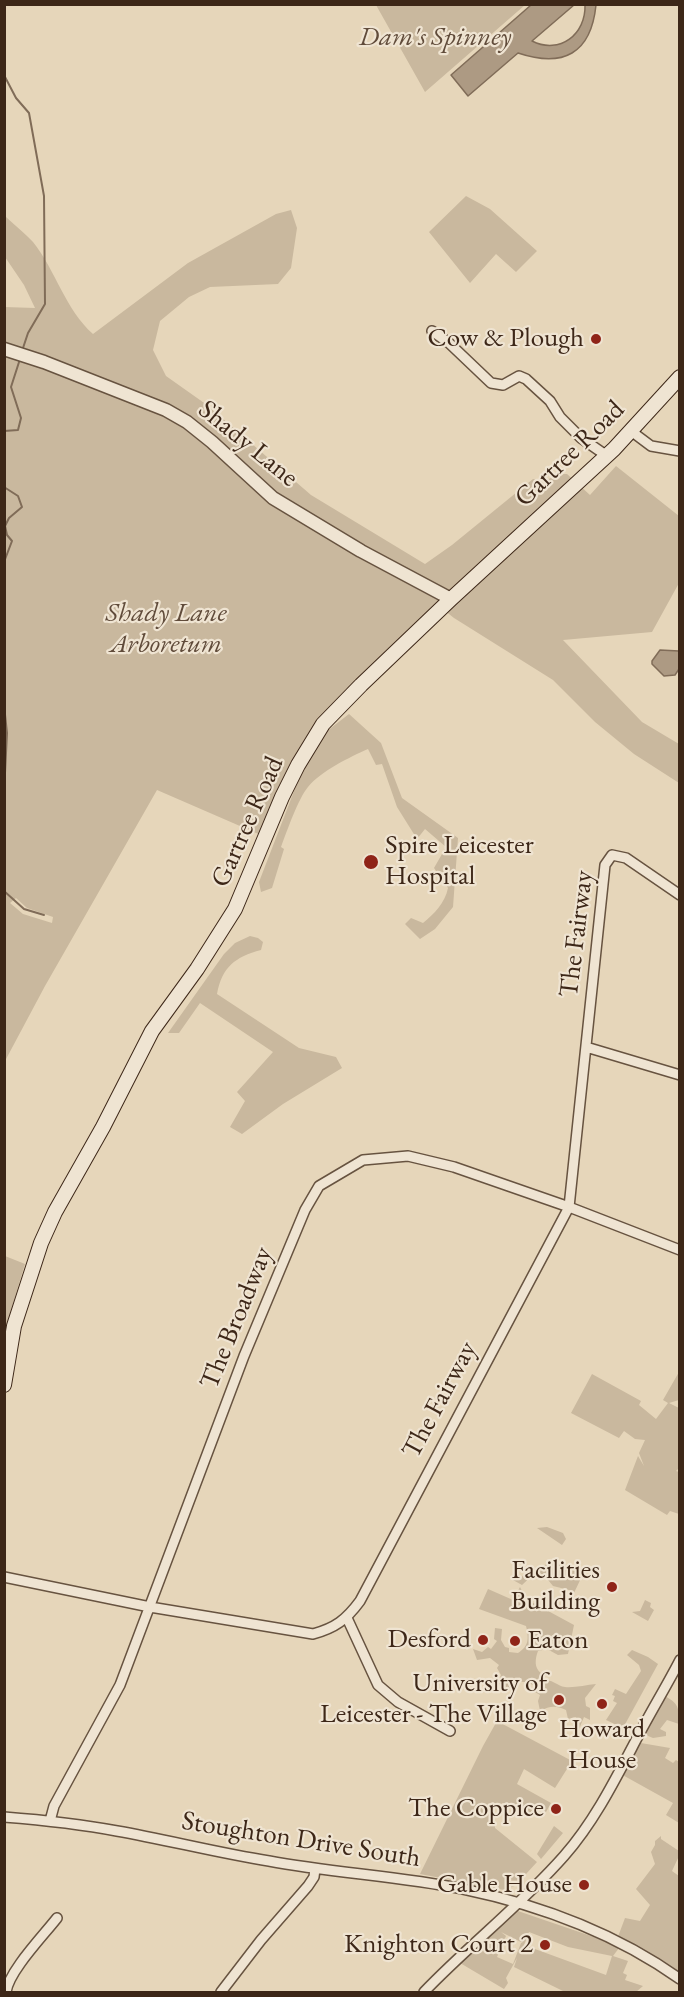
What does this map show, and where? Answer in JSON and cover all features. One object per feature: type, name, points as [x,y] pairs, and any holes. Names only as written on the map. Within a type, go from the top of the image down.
[{"type":"main road","name":"Gartree Road","points":[[4,1385],[14,1326],[41,1243],[55,1212],[103,1127],[152,1031],[198,969],[235,909],[282,797],[323,724],[451,599],[607,456],[680,377]]},
{"type":"street","points":[[435,337],[449,343],[491,383],[503,385],[519,376],[526,379],[550,401],[560,417],[580,438],[607,456]]},
{"type":"street","name":"Shady Lane","points":[[8,350],[165,410],[187,422],[273,498],[361,551],[451,599]]},
{"type":"street","points":[[631,431],[651,446],[680,451]]},
{"type":"street","name":"The Fairway","points":[[4,1577],[150,1606],[313,1634],[327,1630],[347,1618],[360,1601],[569,1207],[605,865],[612,855],[626,858],[680,895]]},
{"type":"street","points":[[586,1047],[680,1075]]},
{"type":"street","name":"The Broadway","points":[[50,1821],[54,1806],[120,1685],[244,1356],[305,1210],[319,1186],[363,1160],[408,1156],[454,1167],[569,1207],[680,1250]]},
{"type":"street","points":[[347,1618],[378,1685],[398,1702],[450,1731]]},
{"type":"street","points":[[424,1992],[564,1856],[608,1794],[680,1660]]},
{"type":"street","name":"Stoughton Drive South","points":[[4,1817],[118,1831],[315,1869],[451,1887],[518,1903],[583,1924],[680,1978]]},
{"type":"street","points":[[221,1992],[261,1940],[308,1886],[314,1877],[315,1869]]},
{"type":"street","points":[[6,1992],[13,1973],[57,1918]]},
{"type":"green space","name":"Dam's Spinney","points":[[376,5],[525,5],[425,92]]},
{"type":"green space","points":[[466,196],[490,209],[537,251],[516,272],[496,254],[470,283],[429,232]]},
{"type":"green space","name":"Shady Lane Arboretum","points":[[291,210],[297,228],[291,268],[278,284],[210,287],[189,297],[160,321],[153,350],[166,376],[207,405],[311,495],[425,564],[533,479],[545,480],[567,474],[590,495],[616,466],[679,516],[679,583],[652,632],[563,640],[642,722],[679,744],[679,783],[634,754],[595,722],[553,680],[454,618],[439,606],[316,724],[291,764],[263,836],[157,790],[45,986],[5,1061],[4,307],[35,308],[24,285],[5,257],[5,216],[33,242],[75,313],[93,334],[188,263],[276,214]],"holes":[[[16,898],[27,908],[53,917],[52,923],[23,914],[10,903]]]},
{"type":"green space","points":[[349,714],[381,743],[402,798],[458,838],[453,907],[435,929],[420,939],[405,924],[411,918],[423,923],[442,903],[448,888],[434,868],[446,847],[425,829],[417,839],[397,807],[382,764],[376,765],[368,749],[328,770],[304,792],[281,847],[284,849],[272,888],[261,892],[259,882],[301,773],[327,731]]},
{"type":"green space","points":[[250,936],[263,942],[261,950],[237,960],[226,970],[217,994],[299,1048],[336,1057],[342,1068],[283,1104],[242,1134],[230,1127],[245,1101],[237,1092],[273,1052],[200,1003],[179,1033],[168,1033],[224,954],[235,943]]},
{"type":"green space","points":[[4,1256],[25,1264],[5,1330]]},
{"type":"green space","points":[[679,1372],[679,1400],[669,1403],[679,1408],[679,1468],[676,1471],[679,1472],[679,1514],[670,1511],[667,1515],[625,1490],[638,1456],[644,1466],[639,1453],[645,1440],[635,1439],[624,1431],[619,1438],[571,1413],[592,1374],[641,1401],[639,1405],[656,1419],[668,1403],[663,1400]]},
{"type":"green space","points":[[547,1527],[563,1533],[566,1539],[562,1545],[537,1528]]},
{"type":"green space","points":[[552,1562],[583,1574],[573,1595],[569,1593],[569,1590],[553,1586],[544,1575],[536,1572],[522,1585],[513,1580],[521,1578],[525,1573],[528,1574],[530,1567],[535,1569]]},
{"type":"green space","points":[[520,1587],[526,1599],[574,1625],[568,1654],[558,1655],[547,1649],[538,1651],[536,1663],[541,1673],[540,1676],[543,1678],[542,1682],[551,1681],[569,1687],[596,1684],[585,1698],[586,1706],[590,1708],[590,1720],[584,1717],[579,1729],[572,1727],[576,1717],[568,1719],[566,1710],[553,1707],[540,1711],[538,1701],[540,1695],[535,1692],[538,1687],[519,1682],[511,1688],[502,1689],[498,1683],[501,1675],[497,1668],[499,1665],[490,1658],[477,1660],[473,1649],[482,1652],[488,1647],[491,1649],[497,1641],[494,1639],[495,1628],[502,1629],[501,1640],[505,1647],[509,1648],[509,1652],[518,1653],[526,1645],[528,1638],[526,1626],[479,1609],[488,1589],[513,1600]]},
{"type":"green space","points":[[645,1600],[651,1603],[650,1607],[654,1610],[648,1621],[632,1612],[640,1611]]},
{"type":"green space","points":[[632,1650],[658,1664],[623,1728],[606,1720],[617,1703],[613,1701],[615,1696],[612,1695],[615,1689],[626,1694],[641,1671],[639,1665],[627,1655]]},
{"type":"green space","points":[[661,1694],[676,1705],[679,1724],[667,1720],[660,1729],[666,1732],[666,1736],[653,1738],[641,1733]]},
{"type":"green space","points":[[497,1721],[572,1761],[555,1788],[524,1769],[517,1784],[551,1803],[546,1812],[534,1806],[528,1817],[503,1803],[494,1807],[495,1828],[537,1862],[515,1886],[504,1890],[420,1874],[483,1746]]},
{"type":"green space","points":[[635,1742],[670,1748],[665,1758],[673,1763],[676,1760],[679,1762],[679,1823],[666,1815],[673,1803],[619,1773]]},
{"type":"green space","points":[[554,1826],[563,1833],[541,1859],[537,1854]]},
{"type":"green space","points":[[661,1836],[661,1839],[679,1851],[672,1871],[679,1876],[679,1974],[616,1942],[625,1918],[640,1921],[650,1905],[636,1889],[655,1864],[651,1852],[655,1841]]},
{"type":"green space","points":[[515,1910],[619,1948],[613,1956],[628,1961],[623,1973],[627,1975],[625,1980],[643,1986],[636,1992],[565,1992],[514,1967],[517,1958],[506,1978],[508,1983],[504,1989],[455,1960]],"holes":[[[501,1932],[523,1943],[521,1943],[513,1964],[497,1957],[506,1936]],[[529,1932],[568,1947],[612,1956],[606,1975],[524,1945]]]},
{"type":"shaded area","points":[[531,5],[574,5],[532,41],[542,45],[552,45],[569,39],[576,33],[581,25],[585,5],[596,5],[588,35],[581,46],[572,53],[548,59],[518,53],[468,96],[451,75]]},
{"type":"shaded area","points":[[660,650],[679,651],[679,669],[675,675],[664,676],[652,664]]},
{"type":"waterway","points":[[4,75],[16,98],[29,113],[44,196],[45,304],[28,333],[22,351]]},
{"type":"waterway","points":[[4,431],[18,430],[21,418],[11,387],[20,359]]},
{"type":"waterway","points":[[4,487],[18,496],[22,507],[9,518],[5,526],[7,535],[12,541],[4,562]]},
{"type":"waterway","points":[[4,705],[7,733],[4,793]]},
{"type":"waterway","points":[[4,891],[24,909],[44,915]]},
{"type":"place","name":"Cow & Plough","points":[[596,339]]},
{"type":"place","name":"Spire Leicester Hospital","points":[[371,862]]},
{"type":"place","name":"Facilities Building","points":[[612,1587]]},
{"type":"place","name":"Desford","points":[[483,1640]]},
{"type":"place","name":"Eaton","points":[[515,1641]]},
{"type":"place","name":"University of Leicester - The Village","points":[[559,1700]]},
{"type":"place","name":"Howard House","points":[[602,1704]]},
{"type":"place","name":"The Coppice","points":[[556,1809]]},
{"type":"place","name":"Gable House","points":[[584,1885]]},
{"type":"place","name":"Knighton Court 2","points":[[545,1945]]}]
